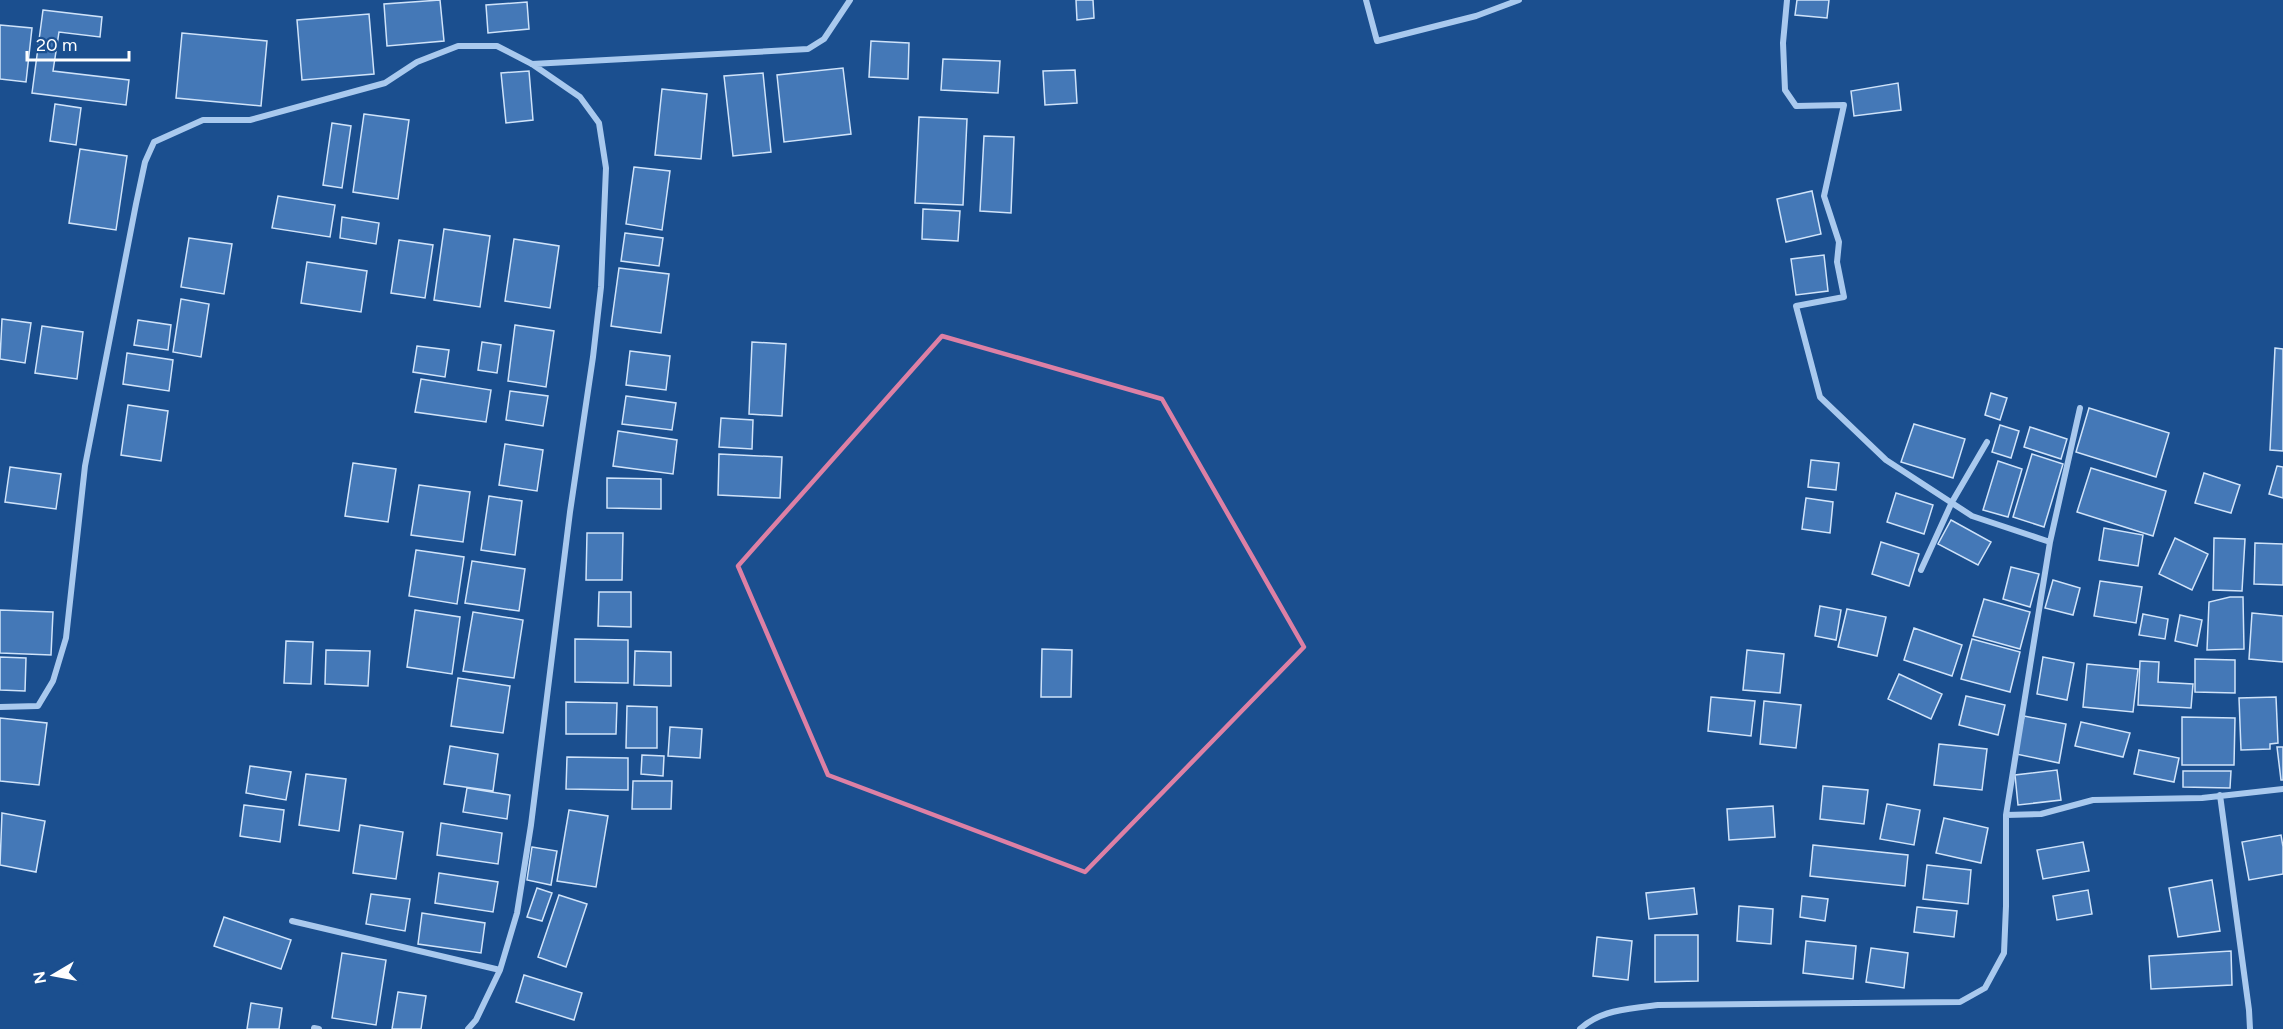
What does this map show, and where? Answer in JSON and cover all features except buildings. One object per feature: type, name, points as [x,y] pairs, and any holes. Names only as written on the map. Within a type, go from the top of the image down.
[{"type":"street","points":[[532,64],[808,48],[824,39],[850,0]]},
{"type":"street","points":[[1366,0],[1377,41],[1476,16],[1519,0]]},
{"type":"street","points":[[1787,0],[1783,43],[1785,90],[1796,106],[1844,105],[1824,196],[1839,242],[1837,262],[1844,297],[1796,306],[1820,397],[1886,460],[1972,516],[2050,542]]},
{"type":"street","points":[[0,707],[38,706],[52,681],[66,638],[85,466],[135,204],[145,162],[154,142],[203,120],[250,120],[385,83],[417,62],[458,46],[497,46],[532,64],[580,97],[599,123],[606,168],[601,288],[593,357],[570,512],[531,825],[517,913],[500,970],[476,1020],[468,1029]]},
{"type":"street","points":[[1580,1029],[1588,1022],[1621,1009],[1658,1005],[1960,1002],[1985,988],[2004,953],[2006,815],[2050,542],[2080,408]]},
{"type":"street","points":[[1921,570],[1952,502],[1987,442]]},
{"type":"street","points":[[2006,815],[2041,814],[2093,800],[2202,798],[2283,789]]},
{"type":"street","points":[[2220,795],[2250,1029]]},
{"type":"street","points":[[292,921],[500,970]]},
{"type":"street","points":[[314,1028],[319,1029]]},
{"type":"highlighted area","points":[[942,336],[1162,399],[1304,647],[1085,872],[828,775],[738,566]]}]
